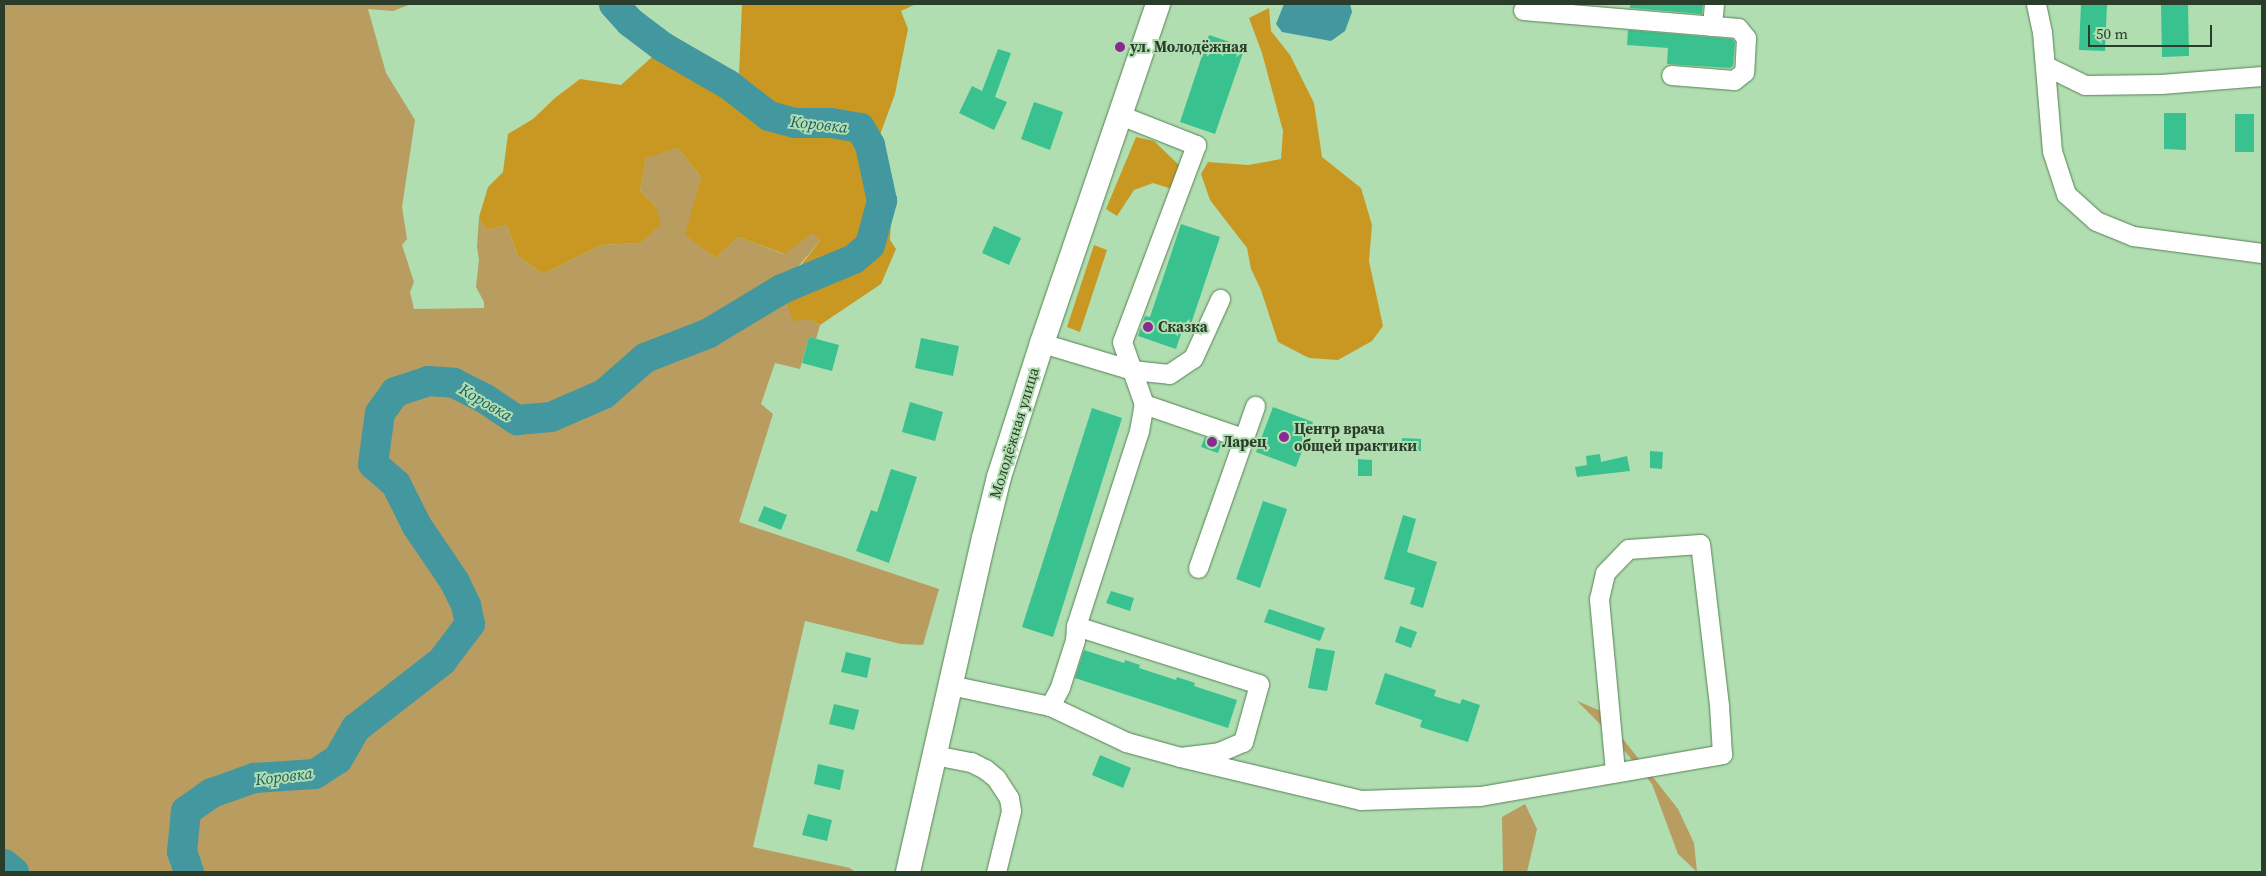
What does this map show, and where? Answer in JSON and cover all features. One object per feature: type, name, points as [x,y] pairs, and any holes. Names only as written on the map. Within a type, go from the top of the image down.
[{"type":"main road","name":"Молодёжная улица","points":[[908,872],[999,477],[1042,343],[1158,4]]},
{"type":"street","points":[[1712,26],[1714,4]]},
{"type":"street","points":[[2036,4],[2046,66],[2052,151],[2066,194],[2096,221],[2133,236],[2262,252]]},
{"type":"street","points":[[1523,10],[1738,28],[1746,38],[1744,72],[1734,80],[1671,75]]},
{"type":"street","points":[[2046,66],[2085,85],[2161,84],[2262,76]]},
{"type":"street","points":[[1050,706],[1060,687],[1074,640],[1076,626],[1139,431],[1144,404],[1122,342],[1196,145],[1120,115]]},
{"type":"street","points":[[1042,343],[1132,370],[1169,374],[1193,358],[1220,299]]},
{"type":"street","points":[[1144,404],[1243,438]]},
{"type":"street","points":[[1198,568],[1255,406]]},
{"type":"street","points":[[950,685],[1050,706],[1126,742],[1180,757],[1361,800],[1480,796],[1722,754],[1719,705],[1700,544],[1628,549],[1605,573],[1599,599],[1615,772]]},
{"type":"street","points":[[1076,626],[1259,684],[1244,742],[1219,752],[1180,757]]},
{"type":"street","points":[[934,754],[971,762],[985,768],[996,778],[1010,798],[1011,811],[996,872]]},
{"type":"shaded area","points":[[4,4],[411,4],[393,11],[368,9],[386,73],[415,120],[402,207],[407,239],[402,245],[414,282],[410,292],[414,309],[484,308],[484,302],[476,287],[479,260],[477,247],[479,217],[486,230],[507,225],[518,256],[543,274],[601,245],[640,243],[656,207],[640,191],[646,157],[678,148],[701,177],[686,235],[716,258],[738,237],[783,254],[813,232],[820,241],[791,275],[809,319],[820,325],[816,339],[809,337],[800,369],[775,363],[761,404],[773,414],[739,522],[939,589],[923,645],[901,644],[805,621],[753,847],[850,868],[855,872],[4,872]]},
{"type":"shaded area","points":[[742,4],[916,4],[901,11],[908,29],[895,94],[874,151],[888,169],[892,203],[890,240],[896,249],[881,284],[820,325],[809,319],[793,321],[782,289],[820,241],[813,233],[784,254],[738,237],[716,258],[685,235],[701,177],[678,148],[646,158],[640,191],[656,207],[661,224],[640,243],[601,245],[543,274],[518,256],[507,225],[486,230],[479,217],[488,187],[503,172],[508,134],[533,119],[555,98],[580,79],[621,85],[663,47],[661,62],[731,94],[739,75]]},
{"type":"shaded area","points":[[1269,8],[1271,31],[1290,55],[1314,103],[1322,157],[1361,188],[1372,225],[1369,261],[1383,326],[1372,341],[1338,360],[1309,358],[1278,342],[1261,290],[1251,269],[1247,248],[1210,200],[1201,174],[1208,162],[1248,165],[1281,159],[1283,131],[1262,53],[1249,18]]},
{"type":"shaded area","points":[[1136,137],[1154,141],[1182,168],[1172,189],[1153,183],[1134,190],[1117,216],[1106,209]]},
{"type":"shaded area","points":[[1094,245],[1107,250],[1080,332],[1067,327]]},
{"type":"shaded area","points":[[1577,701],[1601,711],[1678,809],[1694,843],[1697,872],[1678,854],[1652,784],[1613,737]]},
{"type":"shaded area","points":[[1525,804],[1537,829],[1527,872],[1503,872],[1502,817]]},
{"type":"water","points":[[1284,4],[1350,4],[1352,12],[1345,31],[1331,41],[1282,32],[1276,24]]},
{"type":"building","points":[[1630,4],[1703,4],[1702,14],[1630,8]]},
{"type":"building","points":[[2081,4],[2107,4],[2105,51],[2079,50]]},
{"type":"building","points":[[2161,4],[2188,4],[2189,56],[2162,57]]},
{"type":"building","points":[[1628,30],[1732,39],[1735,42],[1733,66],[1730,68],[1667,64],[1668,48],[1627,45]]},
{"type":"building","points":[[1209,35],[1245,47],[1215,134],[1180,122]]},
{"type":"building","points":[[998,49],[1011,53],[995,97],[1007,102],[994,130],[959,113],[972,86],[982,91]]},
{"type":"building","points":[[1034,102],[1063,112],[1050,150],[1021,139]]},
{"type":"building","points":[[2164,113],[2186,113],[2186,150],[2164,149]]},
{"type":"building","points":[[2235,114],[2254,114],[2254,152],[2235,152]]},
{"type":"building","points":[[1181,224],[1220,237],[1189,330],[1183,328],[1176,349],[1138,336],[1145,316],[1150,317]]},
{"type":"building","points":[[994,226],[1021,238],[1009,265],[982,253]]},
{"type":"building","points":[[809,337],[839,345],[832,371],[802,363]]},
{"type":"building","points":[[921,338],[959,346],[953,376],[915,368]]},
{"type":"building","points":[[910,402],[943,412],[935,441],[902,432]]},
{"type":"building","name":"Центр врача общей практики","points":[[1273,407],[1313,422],[1296,467],[1256,452]]},
{"type":"building","points":[[1092,408],[1122,418],[1053,637],[1022,627]]},
{"type":"building","name":"Ларец","points":[[1205,437],[1222,443],[1218,453],[1201,447]]},
{"type":"building","points":[[1402,438],[1421,439],[1421,451],[1402,451]]},
{"type":"building","points":[[1650,451],[1663,452],[1662,469],[1650,468]]},
{"type":"building","points":[[1600,454],[1601,462],[1627,456],[1630,471],[1577,477],[1575,467],[1587,465],[1586,456]]},
{"type":"building","points":[[1358,459],[1372,460],[1372,476],[1358,476]]},
{"type":"building","points":[[891,469],[917,477],[889,563],[856,551],[871,510],[877,512]]},
{"type":"building","points":[[1263,501],[1287,509],[1260,588],[1236,579]]},
{"type":"building","points":[[764,506],[787,515],[781,530],[758,521]]},
{"type":"building","points":[[1403,515],[1416,519],[1407,552],[1437,562],[1423,608],[1410,604],[1415,588],[1384,579]]},
{"type":"building","points":[[1111,591],[1134,598],[1130,611],[1106,603]]},
{"type":"building","points":[[1269,609],[1325,628],[1320,641],[1264,622]]},
{"type":"building","points":[[1400,626],[1417,632],[1411,648],[1395,642]]},
{"type":"building","points":[[1316,648],[1335,651],[1327,691],[1308,688]]},
{"type":"building","points":[[1084,650],[1124,663],[1125,660],[1140,665],[1139,668],[1176,680],[1177,677],[1195,683],[1194,686],[1237,700],[1228,728],[1075,678]]},
{"type":"building","points":[[846,652],[871,658],[867,678],[841,672]]},
{"type":"building","points":[[1385,673],[1436,690],[1434,696],[1460,704],[1462,699],[1480,705],[1468,742],[1420,727],[1422,720],[1375,704]]},
{"type":"building","points":[[834,704],[859,710],[854,730],[829,724]]},
{"type":"building","points":[[1100,755],[1131,768],[1123,788],[1092,775]]},
{"type":"building","points":[[818,764],[844,770],[840,790],[814,784]]},
{"type":"building","points":[[808,814],[832,820],[827,841],[802,835]]},
{"type":"waterway","name":"Коровка","points":[[189,872],[182,852],[186,811],[212,793],[254,778],[315,774],[338,759],[356,728],[442,661],[470,624],[466,605],[455,582],[417,526],[396,484],[373,464],[380,413],[395,392],[428,381],[454,383],[484,398],[517,420],[551,417],[604,394],[645,358],[709,333],[782,289],[854,259],[870,245],[882,201],[870,145],[860,128],[831,123],[795,123],[769,116],[729,85],[663,47],[630,22],[614,4]]},
{"type":"waterway","name":"Коровка","points":[[4,864],[14,872]]},
{"type":"place","name":"ул. Молодёжная","points":[[1120,47]]},
{"type":"place","name":"Сказка","points":[[1148,327]]},
{"type":"place","name":"Центр врача общей практики","points":[[1284,437]]},
{"type":"place","name":"Ларец","points":[[1212,442]]}]
